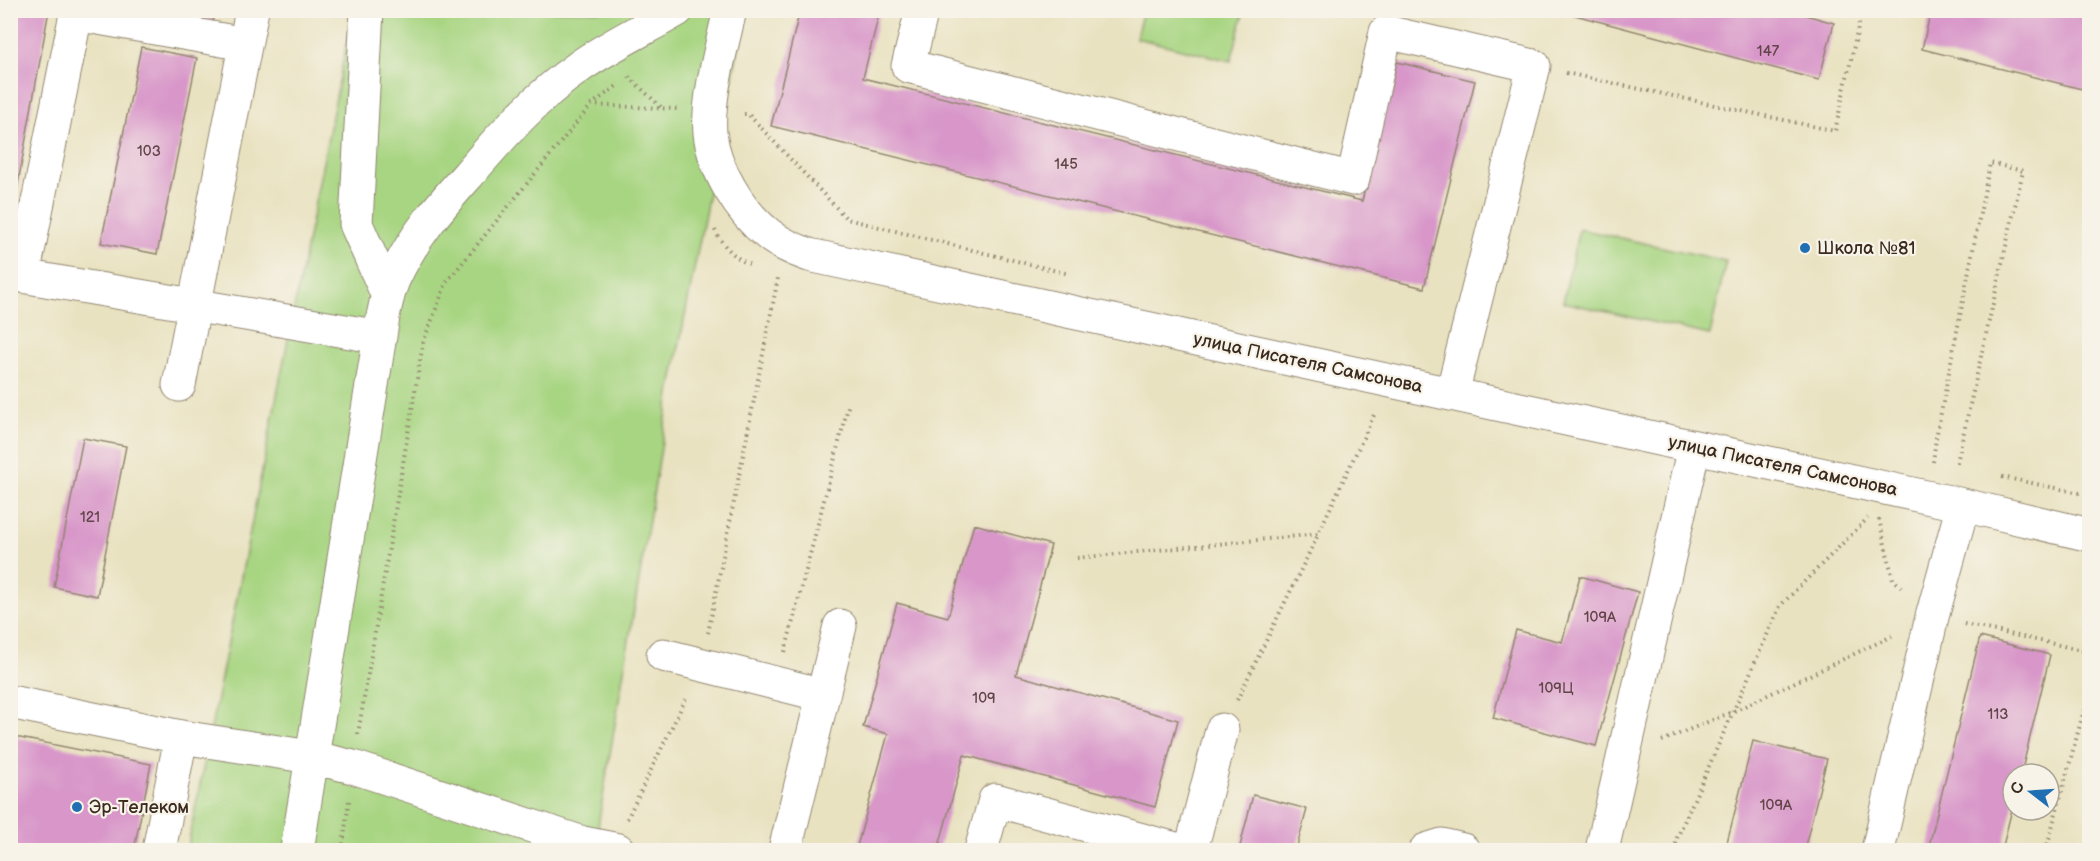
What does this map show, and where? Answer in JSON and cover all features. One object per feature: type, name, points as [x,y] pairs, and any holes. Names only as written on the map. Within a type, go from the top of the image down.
[{"type":"street","points":[[179,385],[252,10]]},
{"type":"street","points":[[367,10],[356,224],[388,296]]},
{"type":"street","points":[[297,850],[380,337],[388,296],[395,275],[417,237],[504,133],[534,104],[563,79],[601,52],[677,10]]},
{"type":"street","name":"улица Писателя Самсонова","points":[[730,10],[711,111],[710,133],[714,152],[738,200],[759,226],[778,241],[796,250],[809,255],[1694,447],[1886,500],[1963,505],[2090,534]]},
{"type":"street","points":[[922,10],[908,66],[1353,178],[1388,21],[1533,66],[1452,394]]},
{"type":"street","points":[[245,44],[76,14],[17,275],[380,337]]},
{"type":"street","points":[[1602,850],[1694,447]]},
{"type":"street","points":[[1878,850],[1932,618],[1963,505]]},
{"type":"street","points":[[785,850],[840,626]]},
{"type":"street","points":[[663,655],[823,695]]},
{"type":"street","points":[[10,702],[181,737],[311,757],[353,767],[584,843],[615,850]]},
{"type":"street","points":[[1191,850],[1222,730]]},
{"type":"street","points":[[159,850],[181,737]]},
{"type":"street","points":[[981,850],[995,800],[1179,850]]},
{"type":"street","points":[[1426,850],[1442,845],[1463,850]]},
{"type":"path","points":[[1533,66],[1835,131],[1862,10]]},
{"type":"path","points":[[623,41],[629,77],[662,108]]},
{"type":"path","points":[[342,850],[353,767],[423,343],[446,283],[591,105],[629,77]]},
{"type":"path","points":[[711,111],[748,114],[847,219],[1078,276]]},
{"type":"path","points":[[1922,460],[1933,462],[1938,426],[1990,163],[2023,171],[1956,467],[1945,465]]},
{"type":"path","points":[[615,850],[702,665],[778,277]]},
{"type":"path","points":[[776,684],[849,403]]},
{"type":"path","points":[[1222,730],[1377,409]]},
{"type":"path","points":[[2001,476],[2090,495]]},
{"type":"path","points":[[1886,500],[1893,579],[1932,618],[2090,651]]},
{"type":"path","points":[[1675,850],[1677,838],[1780,606],[1886,500]]},
{"type":"path","points":[[1077,558],[1318,534]]},
{"type":"path","points":[[1622,758],[1734,711],[1932,618]]},
{"type":"path","points":[[2046,850],[2090,688]]},
{"type":"green space","points":[[1143,10],[1244,11],[1231,61],[1136,38]]},
{"type":"green space","points":[[353,11],[747,11],[672,382],[594,850],[187,850]]},
{"type":"green space","points":[[1579,229],[1726,261],[1710,335],[1563,302]]},
{"type":"building","points":[[10,10],[49,10],[12,217],[10,217]]},
{"type":"building","points":[[141,10],[215,10],[212,24]]},
{"type":"building","points":[[800,10],[880,10],[863,78],[1362,201],[1397,62],[1475,81],[1424,288],[771,126]]},
{"type":"building","points":[[1556,10],[1788,10],[1834,23],[1819,80]]},
{"type":"building","points":[[1931,10],[2090,10],[2090,91],[1922,49]]},
{"type":"building","points":[[141,47],[197,58],[157,254],[101,243]]},
{"type":"building","points":[[83,438],[126,446],[97,596],[54,587]]},
{"type":"building","points":[[974,524],[1051,545],[1016,675],[1178,720],[1155,807],[964,755],[938,850],[856,850],[888,734],[863,727],[897,603],[948,617]]},
{"type":"building","points":[[1580,576],[1638,592],[1596,746],[1493,718],[1516,630],[1562,642]]},
{"type":"building","points":[[1980,637],[2050,655],[2024,762],[2001,762],[2001,822],[2009,822],[2002,850],[1928,850]]},
{"type":"building","name":"Эр-Телеком","points":[[10,736],[151,764],[134,850],[10,850]]},
{"type":"building","points":[[1753,741],[1827,759],[1804,850],[1725,850]]},
{"type":"building","points":[[1253,795],[1307,809],[1296,850],[1239,850]]},
{"type":"place","name":"Школа №81","points":[[1805,248]]},
{"type":"place","name":"Эр-Телеком","points":[[77,807]]}]
